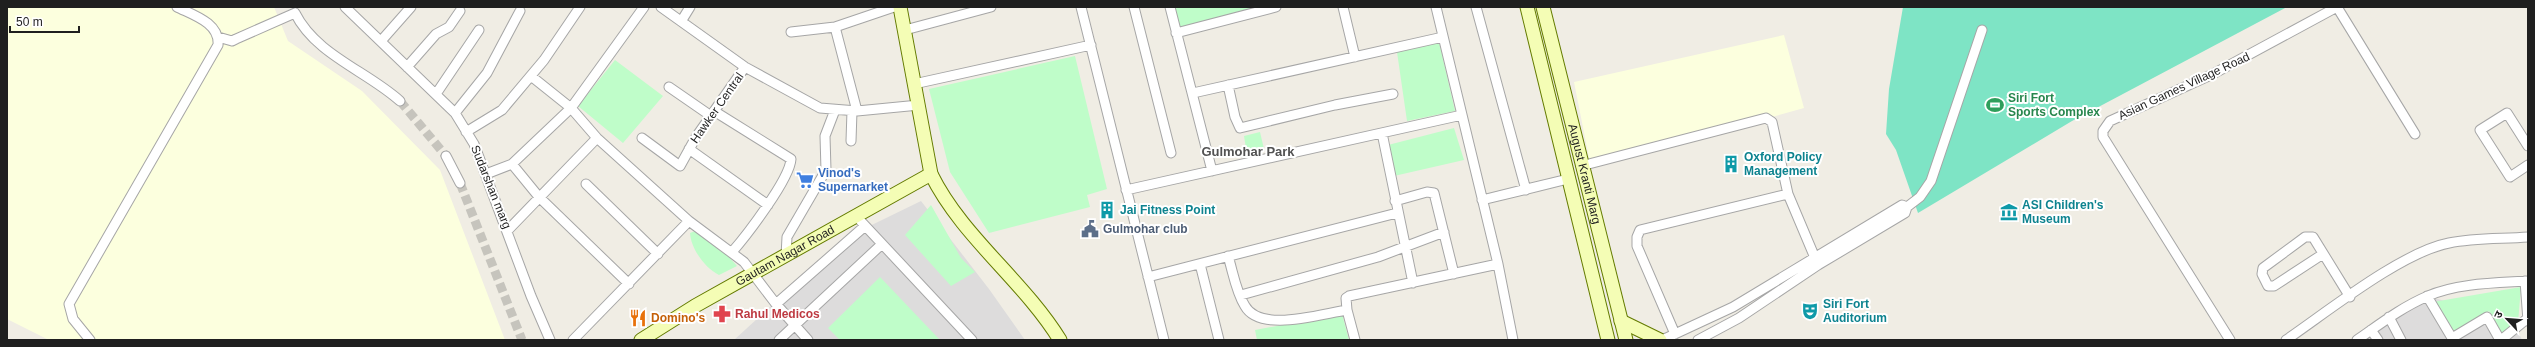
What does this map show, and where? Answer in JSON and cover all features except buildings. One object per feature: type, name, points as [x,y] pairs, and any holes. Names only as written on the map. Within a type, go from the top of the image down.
[{"type":"main road","points":[[900,7],[931,174],[941,191],[980,244],[1045,316],[1060,340]]},
{"type":"main road","name":"August Kranti Marg","points":[[1526,7],[1608,340]]},
{"type":"main road","name":"August Kranti Marg","points":[[1543,7],[1581,166],[1626,340]]},
{"type":"main road","name":"Gautam Nagar Road","points":[[641,340],[753,274],[931,174]]},
{"type":"main road","points":[[1621,320],[1661,340]]},
{"type":"street","points":[[90,340],[73,319],[69,304],[218,45],[218,38],[211,26],[177,7]]},
{"type":"street","name":"Sudarshan marg","points":[[345,7],[455,113],[474,144],[508,230],[531,296],[550,340]]},
{"type":"street","points":[[381,42],[411,7]]},
{"type":"street","points":[[466,132],[502,110],[531,76],[580,7]]},
{"type":"street","points":[[486,174],[512,164],[571,108],[644,7]]},
{"type":"street","points":[[661,7],[682,20],[745,68],[820,108],[855,111],[919,105]]},
{"type":"street","points":[[682,20],[690,7]]},
{"type":"street","points":[[790,32],[835,27],[894,7]]},
{"type":"street","points":[[905,30],[991,7]]},
{"type":"street","points":[[1081,7],[1164,340]]},
{"type":"street","points":[[1134,7],[1171,152]]},
{"type":"street","points":[[1170,7],[1212,171]]},
{"type":"street","points":[[1176,33],[1276,7]]},
{"type":"street","points":[[1343,7],[1355,57]]},
{"type":"street","points":[[1436,7],[1498,264],[1514,340]]},
{"type":"street","points":[[1476,7],[1526,190]]},
{"type":"street","points":[[2337,7],[2415,134]]},
{"type":"street","name":"Asian Games Village Road","points":[[2230,340],[2103,137],[2103,131],[2110,121],[2213,74],[2337,7]]},
{"type":"street","points":[[407,67],[436,34],[449,27],[460,11]]},
{"type":"street","points":[[455,113],[487,73],[520,11]]},
{"type":"street","points":[[218,38],[232,40],[236,39],[295,12],[303,27],[320,45],[400,101]]},
{"type":"street","points":[[835,27],[855,111],[851,141]]},
{"type":"street","points":[[436,94],[479,30]]},
{"type":"street","points":[[1661,340],[1733,307],[1904,213],[1907,207],[1920,197],[1931,180],[1982,30]]},
{"type":"street","points":[[1193,93],[1443,37]]},
{"type":"street","points":[[914,84],[1091,45]]},
{"type":"street","name":"Hawker Central","points":[[642,138],[680,166],[689,149],[712,114],[745,68]]},
{"type":"street","points":[[531,76],[571,108],[596,138],[689,221],[732,252],[753,274],[776,304],[808,340]]},
{"type":"street","points":[[1228,85],[1236,122],[1240,128],[1335,105],[1392,94]]},
{"type":"street","points":[[669,87],[712,114],[791,159],[768,205],[753,229],[732,252]]},
{"type":"street","points":[[786,256],[787,237],[826,170],[825,136],[835,110]]},
{"type":"street","points":[[2528,146],[2507,113],[2480,130],[2510,177],[2528,165]]},
{"type":"street","points":[[1126,190],[1462,114]]},
{"type":"street","points":[[1581,166],[1766,118],[1772,122],[1788,194],[1816,261]]},
{"type":"street","points":[[1382,133],[1413,283]]},
{"type":"street","points":[[508,230],[596,138]]},
{"type":"street","points":[[689,149],[768,205]]},
{"type":"street","points":[[446,156],[460,183]]},
{"type":"street","points":[[512,164],[539,198],[628,284]]},
{"type":"street","points":[[1482,200],[1568,179]]},
{"type":"street","points":[[586,184],[658,254]]},
{"type":"street","points":[[1395,200],[1431,191],[1444,232],[1454,274]]},
{"type":"street","points":[[1675,334],[1637,246],[1637,237],[1640,230],[1788,194]]},
{"type":"street","points":[[1148,277],[1398,213]]},
{"type":"street","points":[[856,216],[972,340]]},
{"type":"street","points":[[573,340],[689,221]]},
{"type":"street","points":[[776,304],[865,226]]},
{"type":"street","points":[[1241,295],[1378,257],[1405,245],[1444,232]]},
{"type":"street","points":[[2323,254],[2274,286],[2268,286],[2262,274],[2263,268],[2305,238],[2312,237],[2323,254],[2350,297]]},
{"type":"street","points":[[2286,340],[2384,273],[2431,248],[2449,243],[2528,237]]},
{"type":"street","points":[[779,340],[882,244]]},
{"type":"street","points":[[1228,256],[1245,306],[1254,316],[1265,321],[1281,321],[1347,310]]},
{"type":"street","points":[[1698,340],[1739,318],[1816,261]]},
{"type":"street","points":[[1200,264],[1219,340]]},
{"type":"street","points":[[1354,340],[1347,310],[1346,298],[1349,296],[1498,264]]},
{"type":"street","points":[[2357,340],[2389,317],[2426,296],[2477,285],[2526,281],[2528,319],[2500,340],[2487,317],[2452,338],[2426,296]]},
{"type":"street","points":[[2389,317],[2401,340]]},
{"type":"street","points":[[2371,330],[2378,340]]},
{"type":"shaded area","points":[[7,7],[274,7],[288,41],[362,91],[440,170],[505,340],[49,340],[7,319]]},
{"type":"shaded area","points":[[1784,35],[1804,108],[1591,168],[1574,82]]},
{"type":"shaded area","points":[[921,201],[989,289],[1025,340],[734,340],[845,238]]},
{"type":"shaded area","points":[[2431,297],[2513,321],[2522,340],[2361,340],[2403,311]]},
{"type":"green space","points":[[1173,7],[1262,7],[1178,30]]},
{"type":"green space","name":"Siri Fort Sports Complex","points":[[1903,7],[2287,7],[2072,121],[1918,213],[1896,150],[1886,134],[1889,89]]},
{"type":"green space","points":[[1439,42],[1455,111],[1407,121],[1397,52]]},
{"type":"green space","points":[[1075,56],[1107,189],[1087,195],[1090,207],[989,233],[950,172],[929,89]]},
{"type":"green space","points":[[615,60],[663,96],[623,143],[578,106]]},
{"type":"green space","points":[[1454,128],[1464,160],[1394,176],[1388,145]]},
{"type":"green space","points":[[1260,132],[1264,149],[1247,155],[1244,136]]},
{"type":"green space","points":[[931,205],[961,258],[975,272],[951,286],[905,235]]},
{"type":"green space","points":[[703,228],[737,266],[719,275],[704,263],[693,245],[690,233]]},
{"type":"green space","points":[[880,277],[940,340],[840,340],[828,328]]},
{"type":"green space","points":[[2521,287],[2518,323],[2501,335],[2489,311],[2453,335],[2433,302]]},
{"type":"green space","points":[[1342,314],[1349,340],[1257,340],[1255,330]]},
{"type":"tunnel","points":[[400,101],[446,156]]},
{"type":"tunnel","points":[[460,183],[522,340]]},
{"type":"place","name":"Siri Fort Sports Complex","points":[[1995,105]]},
{"type":"place","name":"Oxford Policy Management","points":[[1731,164]]},
{"type":"place","name":"Vinod's Supernarket","points":[[805,180]]},
{"type":"place","name":"Jai Fitness Point","points":[[1107,210]]},
{"type":"place","name":"ASI Children's Museum","points":[[2009,212]]},
{"type":"place","name":"Gulmohar club","points":[[1090,229]]},
{"type":"place","name":"Siri Fort Auditorium","points":[[1810,311]]},
{"type":"place","name":"Rahul Medicos","points":[[722,314]]},
{"type":"place","name":"Domino's","points":[[638,318]]},
{"type":"district","name":"Gulmohar Park","points":[[1248,151]]}]
